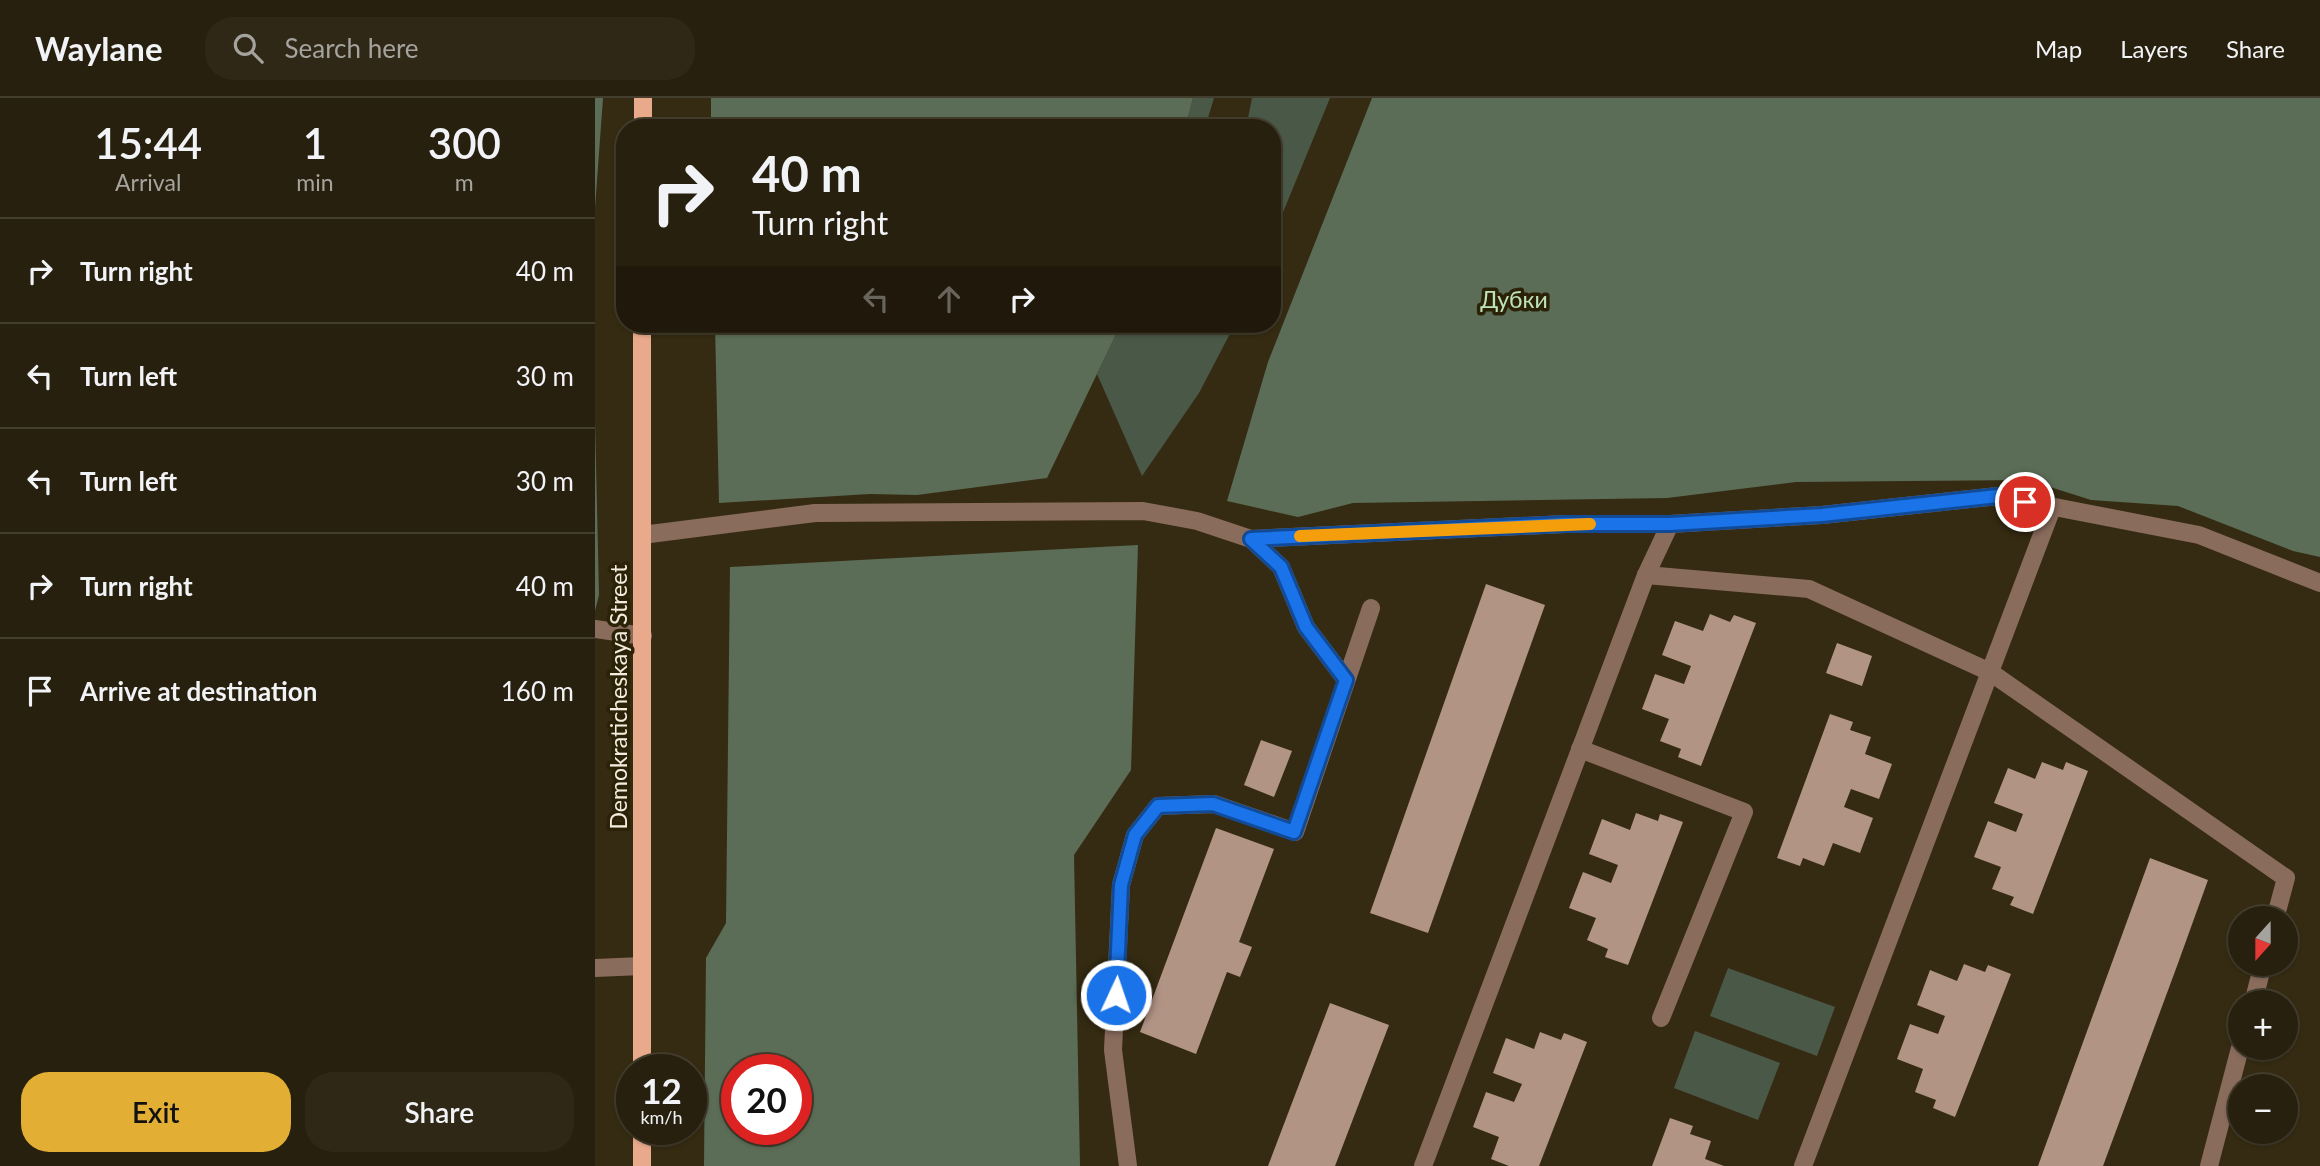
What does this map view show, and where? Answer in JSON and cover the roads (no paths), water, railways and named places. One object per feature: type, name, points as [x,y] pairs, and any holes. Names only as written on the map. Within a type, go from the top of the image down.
[{"type":"main road","points":[[643,98],[643,119]]},
{"type":"main road","name":"Demokraticheskaya Street","points":[[642,333],[642,1054]]},
{"type":"main road","points":[[642,1145],[642,1166]]},
{"type":"lane","points":[[642,536],[815,513],[1143,510],[1198,521],[1251,539],[1565,524],[1670,524],[1822,515],[1998,496],[2199,535],[2320,583]]},
{"type":"lane","points":[[1804,1166],[2052,508]]},
{"type":"lane","points":[[1423,1166],[1646,575],[1670,524]]},
{"type":"lane","points":[[1251,539],[1281,567],[1306,627],[1346,680]]},
{"type":"lane","points":[[1646,575],[1809,589],[1990,672],[2286,877],[2278,906]]},
{"type":"lane","points":[[1128,1166],[1113,1050],[1121,885],[1135,835],[1158,806],[1213,804],[1294,832],[1371,608]]},
{"type":"lane","points":[[595,629],[643,636]]},
{"type":"lane","points":[[1580,749],[1744,812],[1661,1018]]},
{"type":"lane","points":[[595,968],[642,966]]},
{"type":"lane","points":[[2209,1166],[2237,1060]]},
{"type":"park label","name":"Дубки","points":[[1514,299]]}]
